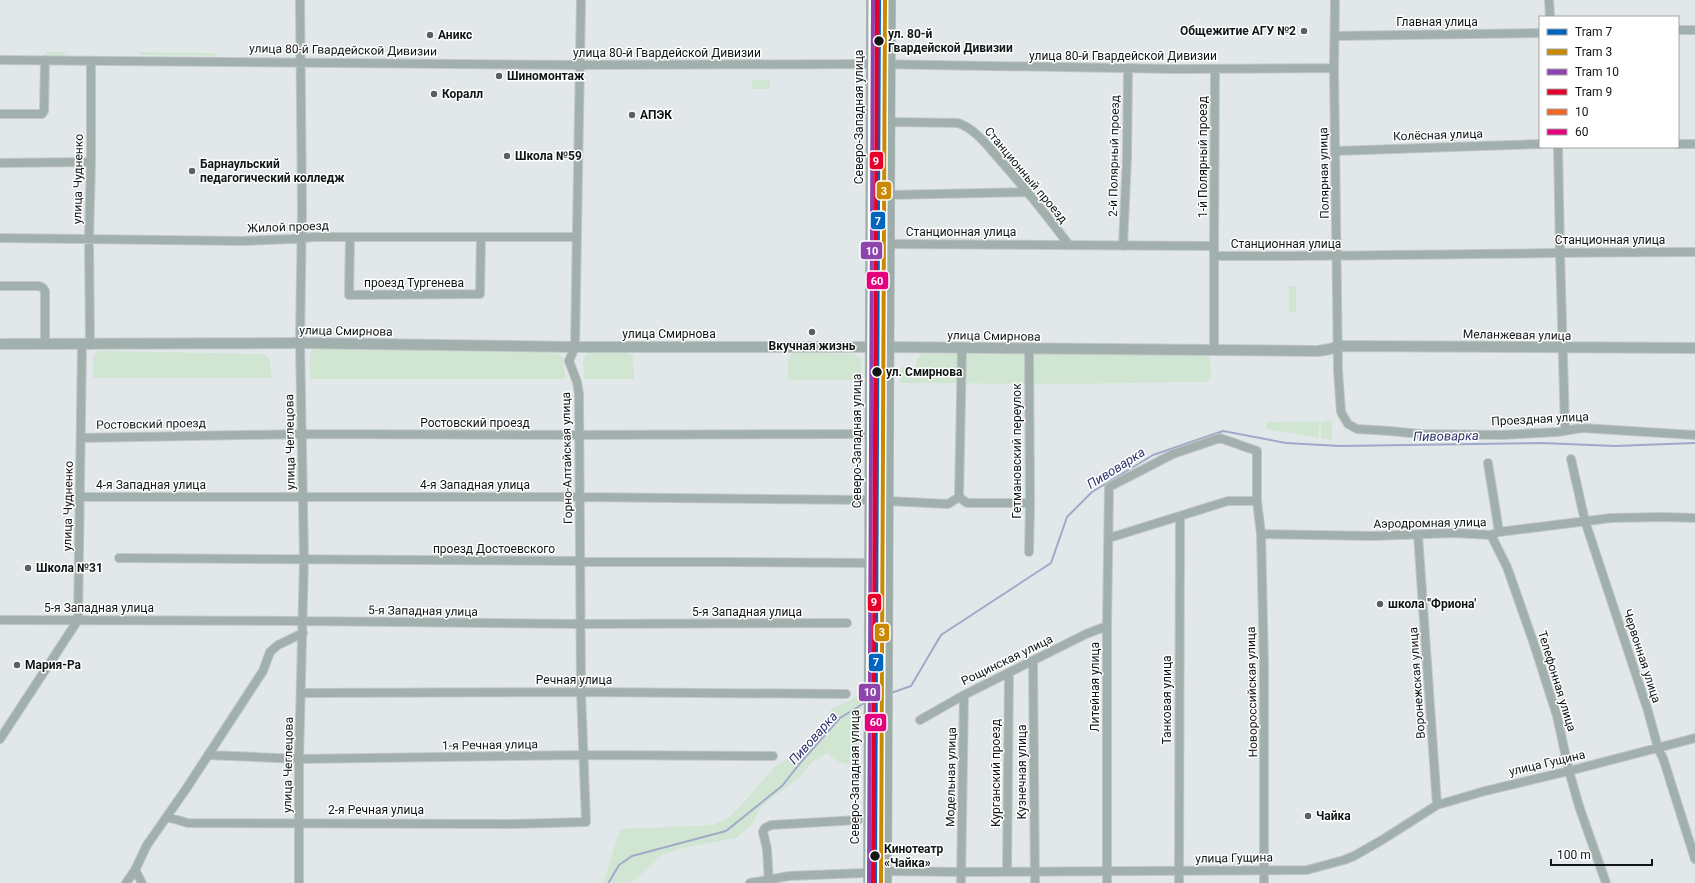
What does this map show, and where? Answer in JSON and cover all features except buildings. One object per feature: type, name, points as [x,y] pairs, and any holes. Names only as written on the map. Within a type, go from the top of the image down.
[{"type":"main road","name":"Северо-Западная улица","points":[[869,877],[872,0]]},
{"type":"main road","points":[[886,883],[890,0]]},
{"type":"street","name":"улица Чеглецова","points":[[299,883],[299,759],[302,693],[304,559],[303,434],[300,343],[302,238],[300,0]]},
{"type":"street","name":"Горно-Алтайская улица","points":[[581,0],[575,347],[569,361],[577,382],[579,394],[578,435],[581,497],[581,692],[586,822]]},
{"type":"street","name":"Полярная улица","points":[[1335,0],[1334,68],[1338,256],[1338,346]]},
{"type":"street","points":[[1549,0],[1550,16]]},
{"type":"street","points":[[1679,30],[1695,30]]},
{"type":"street","name":"Главная улица","points":[[1335,36],[1539,33]]},
{"type":"street","name":"улица 80-й Гвардейской Дивизии","points":[[0,60],[580,65],[890,64],[1215,69],[1334,68]]},
{"type":"street","points":[[0,114],[42,114],[44,111],[45,60]]},
{"type":"street","name":"улица Чудненко","points":[[78,620],[81,438],[86,345],[91,162],[91,61]]},
{"type":"street","name":"2-й Полярный проезд","points":[[1123,246],[1127,157],[1128,68]]},
{"type":"street","name":"1-й Полярный проезд","points":[[1214,246],[1215,69]]},
{"type":"street","name":"Станционный проезд","points":[[890,122],[958,123],[965,125],[984,143],[1028,192],[1068,245]]},
{"type":"street","name":"Колёсная улица","points":[[1336,151],[1539,144]]},
{"type":"street","points":[[1679,144],[1695,144]]},
{"type":"street","points":[[1558,148],[1565,430]]},
{"type":"street","points":[[0,163],[91,162]]},
{"type":"street","points":[[889,195],[1028,192]]},
{"type":"street","name":"Жилой проезд","points":[[0,238],[242,241],[350,237],[576,238]]},
{"type":"street","name":"проезд Тургенева","points":[[350,237],[349,295],[480,294],[481,238]]},
{"type":"street","name":"Станционная улица","points":[[889,244],[1214,246],[1214,256],[1695,252]]},
{"type":"street","points":[[1214,256],[1214,349]]},
{"type":"street","points":[[0,286],[39,286],[43,288],[45,291],[45,344]]},
{"type":"street","name":"улица Смирнова","points":[[0,344],[86,345],[300,343],[575,347],[889,347],[1318,351],[1330,350],[1338,346]]},
{"type":"street","name":"Меланжевая улица","points":[[1338,346],[1695,348]]},
{"type":"street","name":"Проездная улица","points":[[1338,346],[1341,412],[1348,424],[1357,429],[1420,434],[1502,435],[1557,432],[1582,428],[1695,435]]},
{"type":"street","points":[[959,497],[962,348]]},
{"type":"street","name":"Гетмановский переулок","points":[[1029,349],[1029,552]]},
{"type":"street","name":"Ростовский проезд","points":[[81,438],[303,434],[870,434]]},
{"type":"street","name":"Литейная улица","points":[[1108,883],[1106,626],[1109,487],[1173,454],[1220,438],[1257,451],[1257,502]]},
{"type":"street","name":"Червонная улица","points":[[1571,459],[1585,522],[1648,711],[1658,748],[1663,758],[1695,859]]},
{"type":"street","name":"Телефонная улица","points":[[1488,463],[1495,533],[1534,644],[1557,716],[1569,771],[1579,806],[1606,883]]},
{"type":"street","name":"4-я Западная улица","points":[[80,497],[581,497],[870,500]]},
{"type":"street","points":[[888,501],[948,504],[959,497]]},
{"type":"street","points":[[959,497],[967,503],[1030,504]]},
{"type":"street","points":[[1109,538],[1228,502],[1257,502]]},
{"type":"street","name":"Новороссийская улица","points":[[1257,502],[1261,534],[1265,780],[1264,883]]},
{"type":"street","name":"Аэродромная улица","points":[[1261,534],[1373,536],[1495,533],[1611,518],[1663,516],[1695,518]]},
{"type":"street","name":"Танковая улица","points":[[1179,883],[1180,517]]},
{"type":"street","name":"Воронежская улица","points":[[1418,535],[1437,805]]},
{"type":"street","name":"проезд Достоевского","points":[[119,558],[870,563]]},
{"type":"street","name":"5-я Западная улица","points":[[0,620],[580,624],[847,624]]},
{"type":"street","points":[[0,740],[40,676],[78,620]]},
{"type":"street","name":"Рощинская улица","points":[[920,720],[964,695],[1086,634],[1106,626]]},
{"type":"street","points":[[126,883],[135,870],[147,845],[263,671],[270,652],[278,645],[303,632]]},
{"type":"street","name":"Кузнечная улица","points":[[1033,661],[1035,883]]},
{"type":"street","name":"Курганский проезд","points":[[1008,872],[1009,673]]},
{"type":"street","name":"Речная улица","points":[[302,693],[581,692],[846,694]]},
{"type":"street","name":"Модельная улица","points":[[961,883],[964,695]]},
{"type":"street","name":"улица Гущина","points":[[750,883],[769,882],[789,876],[869,877],[886,870],[961,872],[1107,872],[1307,870],[1344,860],[1382,840],[1437,805],[1500,787],[1569,771],[1695,738]]},
{"type":"street","name":"1-я Речная улица","points":[[208,755],[299,759],[773,756]]},
{"type":"street","name":"2-я Речная улица","points":[[167,817],[188,822],[512,824],[586,822]]},
{"type":"street","points":[[769,882],[767,849],[763,832],[765,828],[771,825],[858,820]]},
{"type":"street","points":[[135,870],[142,883]]},
{"type":"green space","points":[[46,52],[65,52],[65,57],[46,57]]},
{"type":"green space","points":[[139,52],[217,53],[217,56],[139,55]]},
{"type":"green space","points":[[752,80],[770,80],[770,89],[752,89]]},
{"type":"green space","points":[[1289,286],[1296,286],[1296,312],[1289,312]]},
{"type":"green space","points":[[315,348],[557,353],[564,358],[565,379],[310,379],[310,354]]},
{"type":"green space","points":[[99,351],[264,354],[270,359],[271,378],[93,378],[93,357]]},
{"type":"green space","points":[[628,352],[633,357],[634,379],[584,379],[583,359],[588,353]]},
{"type":"green space","points":[[793,352],[855,354],[861,359],[861,380],[788,380],[788,360]]},
{"type":"green space","points":[[922,354],[1203,354],[1210,358],[1211,376],[1207,382],[1066,384],[900,383],[900,368],[916,367],[917,359]]},
{"type":"green space","points":[[1332,420],[1332,440],[1321,438],[1321,421]]},
{"type":"green space","points":[[1319,421],[1319,438],[1266,429],[1266,422]]},
{"type":"green space","points":[[862,691],[859,761],[850,764],[842,763],[827,753],[811,763],[803,774],[761,807],[752,825],[736,838],[678,849],[662,855],[632,882],[603,883],[620,829],[712,825],[727,819],[745,801],[774,767],[812,742],[823,721],[832,709],[854,698]]},
{"type":"waterway","name":"Пивоварка","points":[[891,693],[911,686],[941,635],[1051,563],[1067,517],[1092,492],[1153,455],[1223,431],[1286,443],[1340,446],[1542,443],[1615,446],[1695,443]]},
{"type":"waterway","name":"Пивоварка","points":[[874,699],[883,696]]},
{"type":"waterway","name":"Пивоварка","points":[[609,882],[619,865],[632,856],[726,831],[782,786],[840,718],[866,702]]},
{"type":"tram line","name":"10","points":[[869,883],[873,0]]},
{"type":"tram line","name":"9","points":[[873,883],[877,0]]},
{"type":"tram line","name":"7","points":[[875,883],[879,0]]},
{"type":"tram line","name":"3","points":[[881,883],[885,0]]},
{"type":"transit line","name":"10","points":[[869,883],[872,0]]},
{"type":"transit line","name":"60","points":[[875,883],[878,0]]},
{"type":"place","name":"Общежитие АГУ №2","points":[[1304,31]]},
{"type":"place","name":"Аникс","points":[[430,35]]},
{"type":"place","name":"ул. 80-й Гвардейской Дивизии","points":[[879,41]]},
{"type":"place","name":"Шиномонтаж","points":[[499,76]]},
{"type":"place","name":"Коралл","points":[[434,94]]},
{"type":"place","name":"АПЭК","points":[[632,115]]},
{"type":"place","name":"Школа №59","points":[[507,156]]},
{"type":"place","name":"Барнаульский педагогический колледж","points":[[192,171]]},
{"type":"place","name":"Вкучная жизнь","points":[[812,332]]},
{"type":"place","name":"ул. Смирнова","points":[[877,372]]},
{"type":"place","name":"Школа №31","points":[[28,568]]},
{"type":"place","name":"школа \"Фриона'","points":[[1380,604]]},
{"type":"place","name":"Мария-Ра","points":[[17,665]]},
{"type":"place","name":"Чайка","points":[[1308,816]]},
{"type":"place","name":"Кинотеатр «Чайка»","points":[[875,856]]}]
